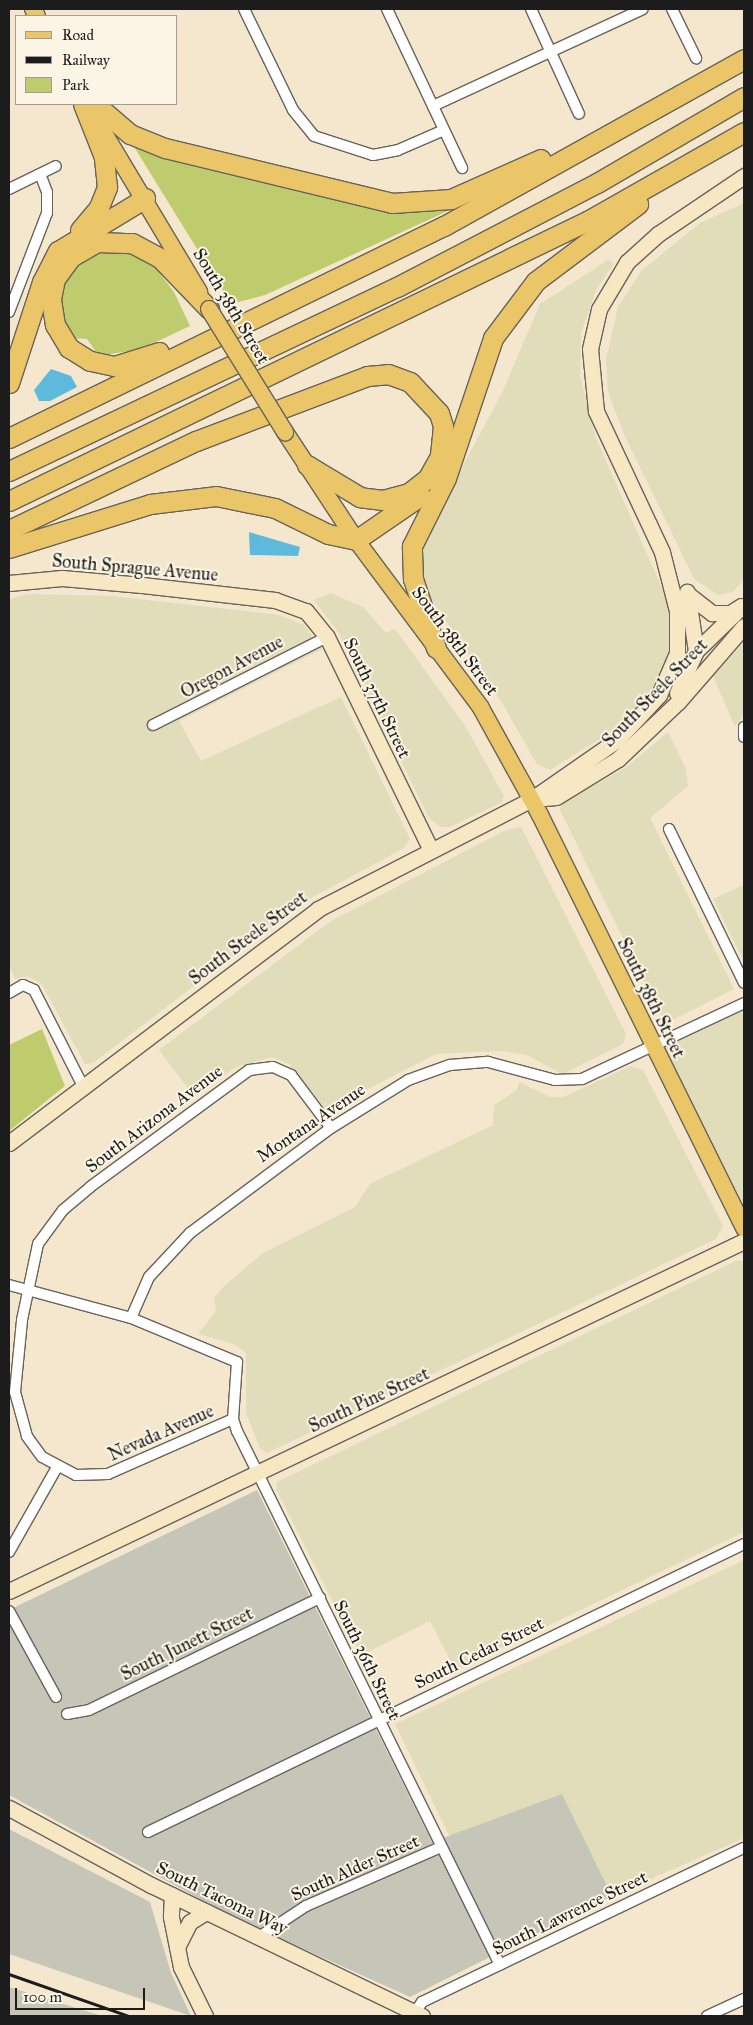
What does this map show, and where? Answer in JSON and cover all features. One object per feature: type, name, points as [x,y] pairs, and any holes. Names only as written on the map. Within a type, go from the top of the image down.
[{"type":"highway","points":[[9,438],[444,226],[744,60]]},
{"type":"highway","points":[[95,105],[130,134],[165,148],[367,199],[414,204],[468,193],[713,77]]},
{"type":"highway","points":[[9,471],[406,283],[597,183],[744,97]]},
{"type":"highway","points":[[9,383],[44,276],[63,245],[93,216],[107,187],[104,157],[85,105]]},
{"type":"highway","points":[[9,501],[589,220],[691,164],[744,132]]},
{"type":"highway","points":[[436,648],[413,579],[410,554],[452,460],[487,352],[509,310],[547,272],[691,164]]},
{"type":"highway","points":[[63,245],[145,198]]},
{"type":"highway","points":[[209,310],[160,258],[124,241],[97,242],[79,250],[64,264],[52,289],[52,317],[64,341],[82,358],[114,366],[136,362],[336,280]]},
{"type":"highway","points":[[9,530],[196,441],[367,376],[388,374],[410,382],[438,413],[443,426],[440,456],[428,478],[408,493],[383,500],[360,497],[307,465]]},
{"type":"highway","points":[[9,548],[136,508],[208,496],[275,508],[328,534],[356,540],[429,490],[452,460]]},
{"type":"main road","name":"South 38th Street","points":[[86,105],[145,198],[209,310],[285,432],[356,540],[481,708],[532,799],[744,1228]]},
{"type":"street","points":[[244,9],[307,131],[328,143],[368,153],[398,150],[444,130]]},
{"type":"street","points":[[387,9],[462,168]]},
{"type":"street","points":[[530,9],[579,114]]},
{"type":"street","points":[[432,106],[643,9]]},
{"type":"street","points":[[672,9],[696,58]]},
{"type":"street","points":[[9,189],[56,166]]},
{"type":"street","points":[[9,312],[47,213],[47,192],[40,174]]},
{"type":"street","points":[[743,604],[730,612],[712,613],[687,592],[662,552],[596,411],[590,368],[595,322],[627,262],[658,234],[744,176]]},
{"type":"street","points":[[662,552],[671,587],[678,643],[664,689]]},
{"type":"street","name":"South Sprague Avenue","points":[[9,583],[62,578],[258,598]]},
{"type":"street","points":[[671,587],[680,599],[686,636],[694,656]]},
{"type":"street","points":[[662,718],[694,656],[687,592]]},
{"type":"street","name":"South 37th Street","points":[[258,598],[300,608],[327,637],[431,850]]},
{"type":"street","name":"South Steele Street","points":[[9,1143],[318,909],[532,799],[617,740],[743,604]]},
{"type":"street","name":"South Steele Street","points":[[532,799],[556,797],[607,766],[662,718],[744,626]]},
{"type":"street","name":"Oregon Avenue","points":[[153,725],[267,665],[327,637]]},
{"type":"street","points":[[694,656],[728,645]]},
{"type":"street","points":[[744,727],[744,737]]},
{"type":"street","points":[[669,829],[744,983]]},
{"type":"street","points":[[9,993],[22,985],[34,990],[83,1086]]},
{"type":"street","points":[[653,1047],[744,1002]]},
{"type":"street","name":"Montana Avenue","points":[[131,1318],[146,1283],[165,1255],[331,1128],[395,1086],[450,1065],[488,1062],[566,1081],[592,1076],[653,1047]]},
{"type":"street","name":"South Arizona Avenue","points":[[29,1290],[38,1244],[63,1210],[242,1074],[261,1067],[291,1075],[331,1128]]},
{"type":"street","name":"South Pine Street","points":[[9,1591],[744,1241]]},
{"type":"street","points":[[9,1286],[131,1318]]},
{"type":"street","name":"Nevada Avenue","points":[[29,1290],[15,1376],[17,1409],[35,1450],[57,1467],[90,1477],[108,1474],[233,1419]]},
{"type":"street","name":"South 36th Street","points":[[131,1318],[237,1362],[233,1419],[500,1965]]},
{"type":"street","points":[[9,1552],[57,1467]]},
{"type":"street","name":"South Cedar Street","points":[[148,1832],[744,1544]]},
{"type":"street","name":"South Junett Street","points":[[67,1714],[89,1710],[320,1598]]},
{"type":"street","points":[[9,1611],[56,1697]]},
{"type":"street","name":"South Tacoma Way","points":[[9,1808],[172,1895],[418,2015]]},
{"type":"street","name":"South Alder Street","points":[[259,1937],[306,1906],[441,1847]]},
{"type":"street","name":"South Lawrence Street","points":[[418,2015],[422,2002],[744,1848]]},
{"type":"street","points":[[172,1895],[170,1917],[177,1947],[205,2016]]},
{"type":"street","points":[[177,1947],[190,1922],[206,1912]]},
{"type":"street","points":[[707,2016],[744,1999]]},
{"type":"shaded area","points":[[744,203],[744,580],[733,592],[718,595],[694,579],[624,434],[608,392],[606,359],[618,307],[641,271],[700,223]]},
{"type":"shaded area","points":[[608,260],[614,264],[596,290],[581,333],[580,376],[596,438],[671,609],[672,654],[653,694],[627,722],[550,770],[537,764],[501,701],[432,601],[420,576],[418,549],[502,393],[540,304]]},
{"type":"shaded area","points":[[331,593],[363,607],[386,633],[395,629],[464,724],[504,796],[502,802],[450,827],[441,827],[429,818],[338,632],[314,600]]},
{"type":"shaded area","points":[[29,594],[113,596],[280,615],[304,625],[322,649],[179,721],[201,761],[341,697],[410,839],[404,848],[304,902],[93,1063],[85,1064],[41,983],[26,976],[15,979],[9,966],[9,599]]},
{"type":"shaded area","points":[[744,643],[744,714],[735,727],[713,676]]},
{"type":"shaded area","points":[[668,732],[686,769],[688,786],[650,818],[734,989],[665,1024],[560,810],[562,804],[625,768]]},
{"type":"shaded area","points":[[521,827],[626,1034],[623,1044],[562,1074],[527,1055],[500,1051],[436,1054],[327,1110],[289,1064],[272,1057],[236,1067],[194,1096],[159,1050],[331,921],[506,830]]},
{"type":"shaded area","points":[[744,885],[744,962],[713,899]]},
{"type":"shaded area","points":[[744,1003],[744,1228],[653,1047]]},
{"type":"shaded area","points":[[631,1066],[643,1070],[723,1226],[716,1239],[267,1453],[260,1448],[246,1413],[246,1353],[234,1344],[198,1334],[216,1311],[214,1298],[223,1287],[263,1253],[355,1207],[370,1184],[493,1125],[494,1105],[517,1090],[519,1082],[550,1097],[563,1097]]},
{"type":"shaded area","points":[[738,1260],[744,1261],[744,1532],[455,1670],[430,1621],[360,1656],[276,1489],[277,1482]]},
{"type":"shaded area","points":[[257,1490],[432,1842],[562,1794],[612,1896],[410,1997],[233,1917],[9,1795],[9,1610]]},
{"type":"shaded area","points":[[744,1560],[744,1838],[612,1896],[562,1794],[450,1837],[395,1724]]},
{"type":"shaded area","points":[[9,1829],[150,1902],[171,1973],[191,2016],[9,1954]]},
{"type":"shaded area","points":[[9,1987],[102,2016],[9,2016]]},
{"type":"green space","points":[[128,137],[367,208],[437,209],[456,203],[452,209],[265,295],[231,304]]},
{"type":"green space","points":[[99,250],[134,250],[149,259],[174,292],[190,326],[141,349],[99,356],[87,339],[72,338],[59,305],[62,281],[69,270]]},
{"type":"green space","points":[[42,1029],[65,1086],[9,1131],[9,1045]]},
{"type":"water","points":[[51,369],[71,376],[77,387],[50,401],[39,401],[34,390]]},
{"type":"water","points":[[249,532],[300,547],[298,556],[250,555]]},
{"type":"railway","points":[[9,1974],[129,2016]]}]
